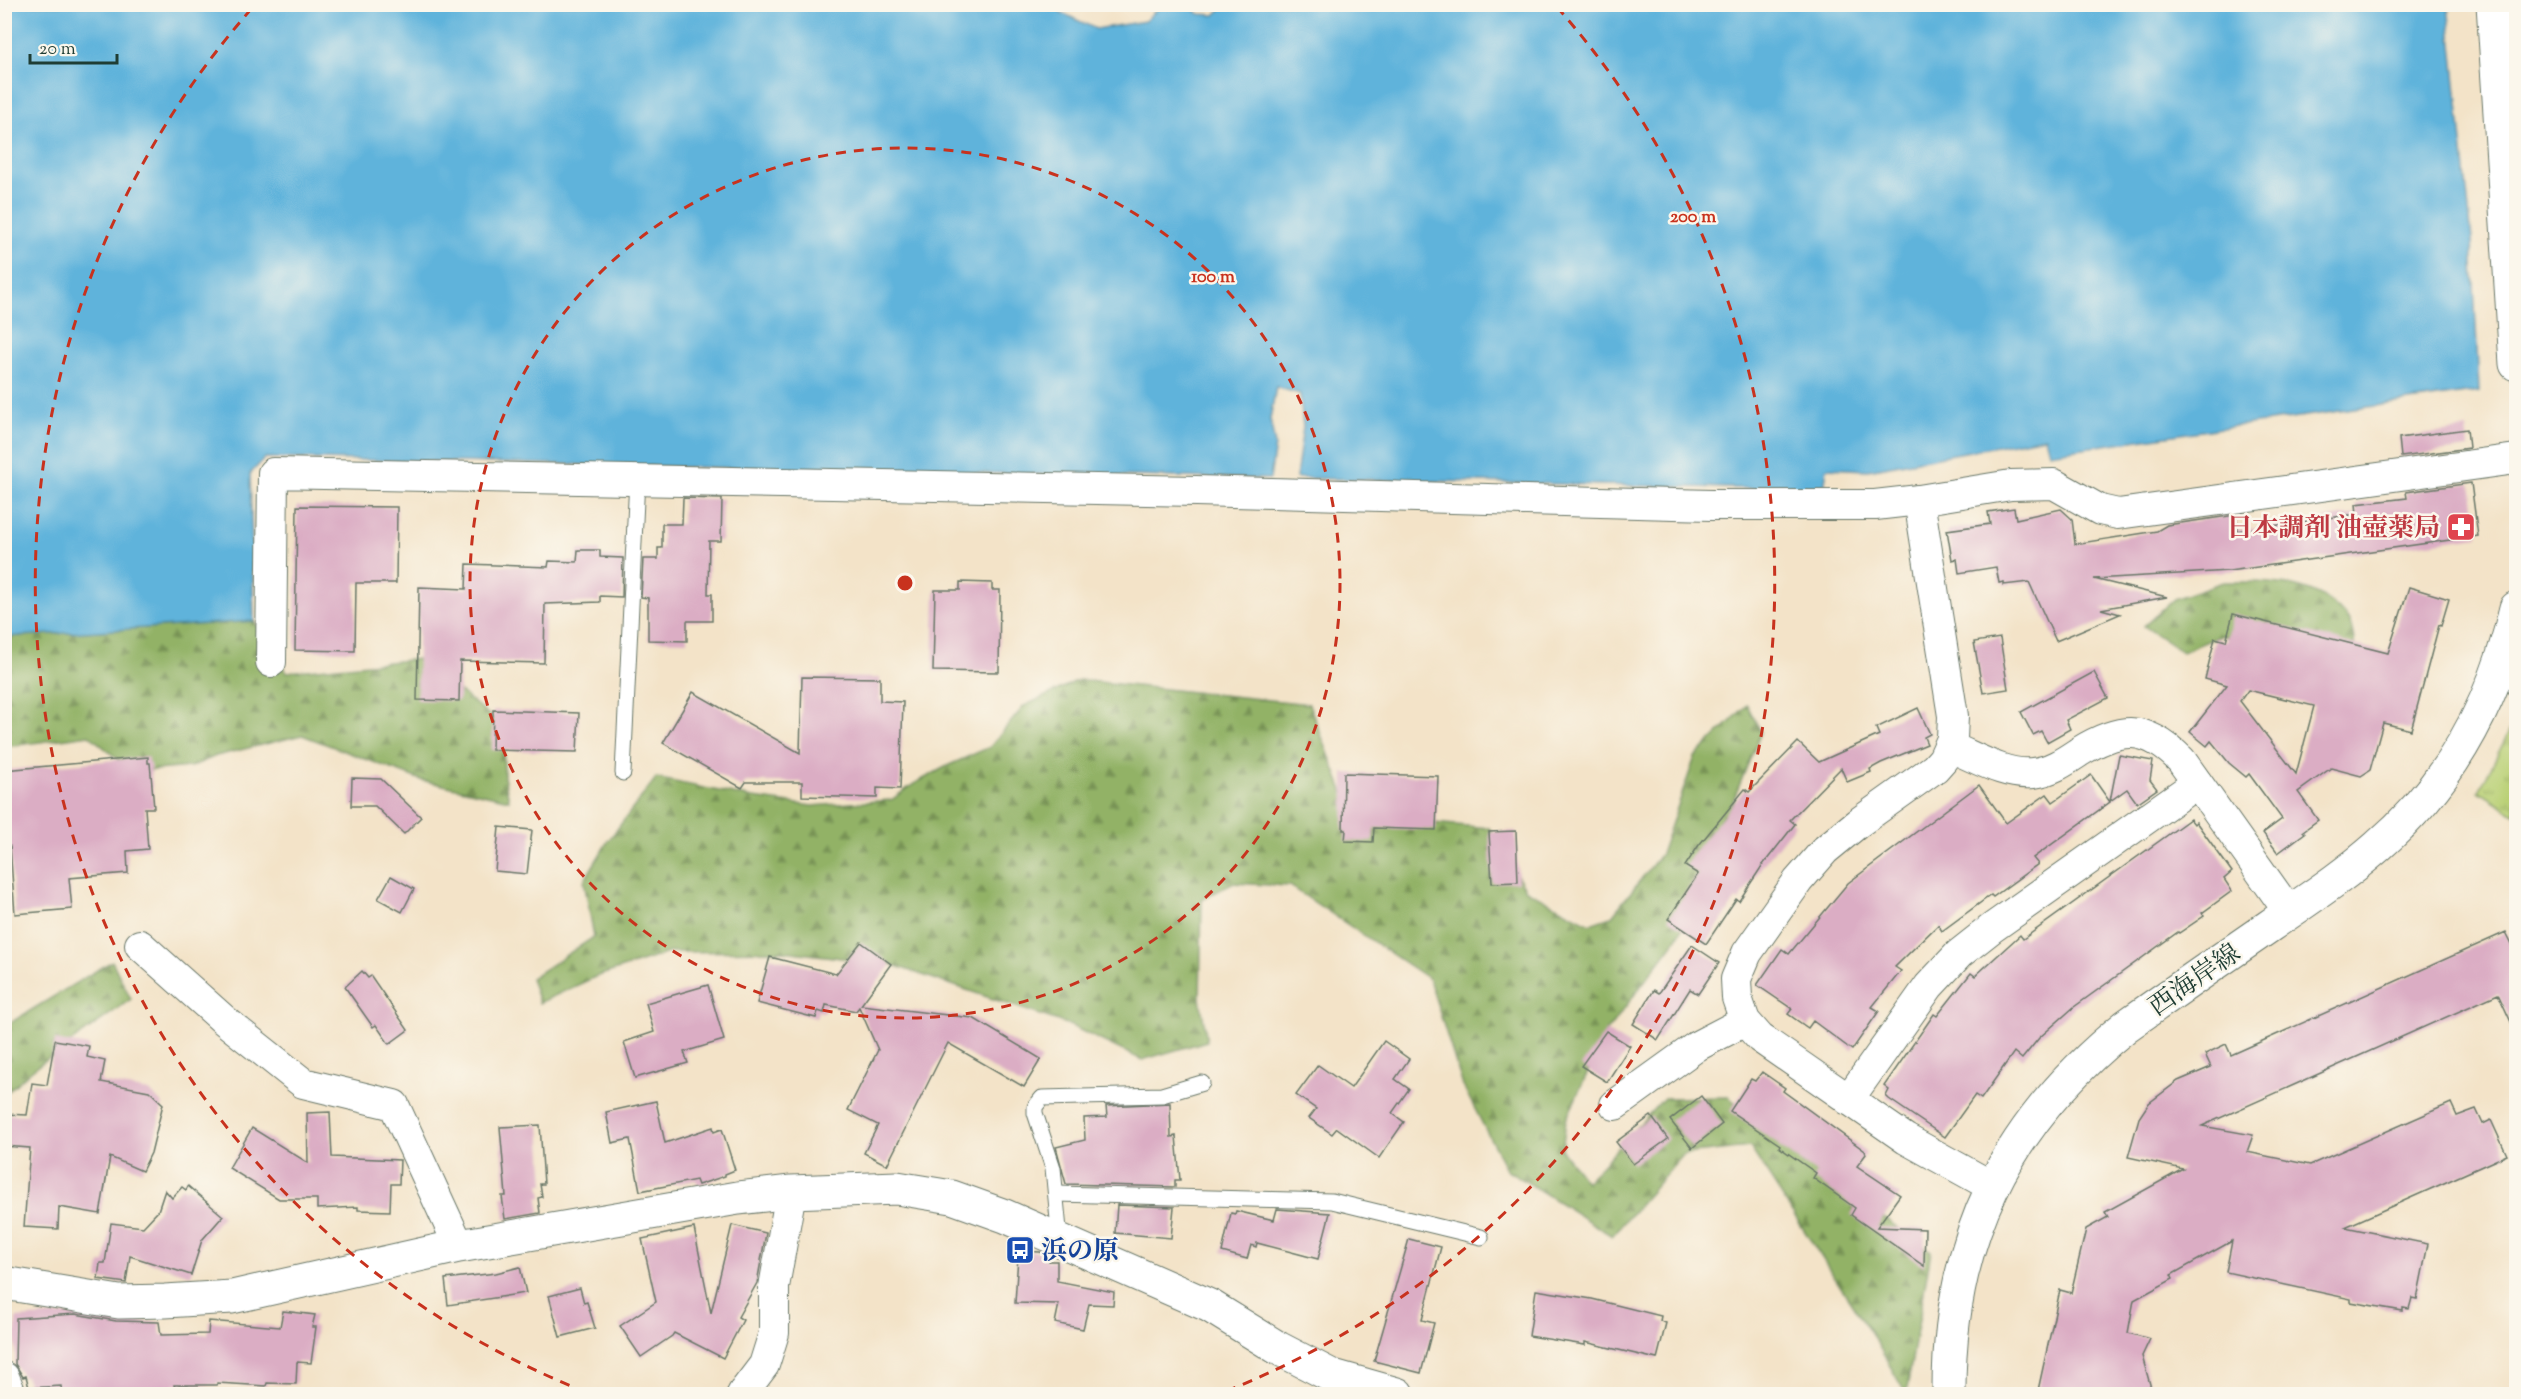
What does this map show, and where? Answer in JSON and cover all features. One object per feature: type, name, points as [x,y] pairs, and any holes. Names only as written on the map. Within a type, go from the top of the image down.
[{"type":"street","points":[[2493,4],[2517,364]]},
{"type":"street","points":[[271,662],[273,473],[637,479],[1711,505],[1875,505],[2011,485],[2054,484],[2100,510],[2118,514],[2517,459]]},
{"type":"street","points":[[1919,500],[1953,716],[1950,747],[1935,768],[1858,823],[1826,850],[1798,881],[1767,923],[1740,967],[1736,989],[1744,1021],[1760,1038],[1930,1154],[1993,1187]]},
{"type":"street","name":"西海岸線","points":[[1949,1395],[1952,1333],[1960,1283],[1975,1227],[1993,1187],[2030,1123],[2059,1088],[2096,1050],[2126,1026],[2289,912],[2377,847],[2417,808],[2445,773],[2470,734],[2497,675],[2517,608]]},
{"type":"street","points":[[1950,747],[2012,772],[2031,774],[2053,768],[2103,739],[2118,734],[2135,733],[2164,743],[2181,760],[2289,912]]},
{"type":"street","points":[[1848,1100],[1929,986],[1959,954],[1992,928],[2197,783]]},
{"type":"street","points":[[140,945],[224,1020],[303,1083],[394,1105],[459,1246]]},
{"type":"street","points":[[1615,1105],[1697,1046],[1744,1021]]},
{"type":"street","points":[[4,1283],[119,1302],[232,1297],[459,1246],[727,1200],[791,1192],[897,1188],[928,1192],[972,1204],[1060,1240],[1210,1306],[1278,1348],[1330,1375],[1397,1395]]},
{"type":"street","points":[[742,1395],[764,1365],[771,1346],[774,1333],[774,1287],[791,1192]]},
{"type":"street","points":[[4,1377],[11,1395]]},
{"type":"lane","points":[[624,773],[637,479]]},
{"type":"lane","points":[[1060,1240],[1057,1194],[1046,1143],[1035,1113],[1035,1107],[1042,1098],[1162,1095],[1202,1083]]},
{"type":"lane","points":[[1057,1194],[1332,1201],[1481,1237]]},
{"type":"green space","points":[[2223,582],[2275,583],[2308,590],[2323,597],[2337,607],[2349,621],[2356,657],[2303,662],[2222,635],[2182,652],[2144,626],[2174,599]]},
{"type":"green space","points":[[254,621],[287,672],[419,659],[503,726],[504,777],[509,800],[421,780],[302,735],[216,756],[190,767],[133,772],[89,735],[5,747],[5,637]]},
{"type":"green space","points":[[1079,680],[1309,704],[1353,816],[1489,828],[1526,890],[1590,924],[1611,917],[1661,854],[1695,757],[1747,705],[1761,732],[1735,796],[1711,874],[1677,938],[1605,1034],[1566,1120],[1562,1150],[1586,1182],[1664,1098],[1729,1097],[1788,1151],[1931,1251],[1906,1394],[1874,1338],[1750,1147],[1684,1154],[1612,1236],[1506,1169],[1463,1086],[1429,979],[1290,886],[1232,883],[1202,900],[1200,998],[1207,1041],[1142,1060],[1067,1024],[890,964],[784,951],[671,952],[595,977],[539,1003],[531,978],[594,937],[584,881],[608,841],[656,778],[753,798],[812,806],[891,800],[947,766],[990,747],[1024,706]]},
{"type":"green space","points":[[2516,718],[2516,815],[2479,791]]},
{"type":"green space","points":[[112,961],[131,999],[32,1070],[5,1094],[5,1026]]},
{"type":"water","points":[[1057,4],[1060,12],[1096,29],[1145,21],[1162,4],[1187,5],[1200,14],[1215,15],[1226,4],[1324,4],[1341,9],[1354,4],[2448,5],[2472,240],[2479,391],[2049,453],[2045,437],[1868,470],[1827,468],[1824,490],[1296,478],[1303,427],[1300,394],[1276,387],[1270,419],[1275,445],[1270,479],[265,458],[250,474],[254,621],[5,637],[5,5]]},
{"type":"building","points":[[2467,429],[2469,448],[2401,457],[2399,438]]},
{"type":"building","points":[[2471,483],[2478,536],[2229,571],[2094,579],[2167,597],[2101,609],[2120,614],[2056,641],[2029,582],[2004,585],[2004,582],[1999,583],[1996,567],[1959,573],[1957,559],[1952,560],[1947,530],[1990,524],[1988,512],[2014,508],[2016,519],[2061,509],[2072,519],[2075,544],[2157,531],[2167,525],[2236,515],[2237,531],[2357,514],[2356,504],[2407,498],[2406,492]]},
{"type":"building","points":[[683,498],[722,499],[721,541],[709,541],[708,594],[712,594],[712,621],[687,621],[687,641],[648,640],[648,598],[641,597],[643,559],[658,559],[658,548],[662,548],[662,524],[682,524]]},
{"type":"building","points":[[297,506],[397,507],[396,583],[356,583],[355,651],[295,650]]},
{"type":"building","points":[[578,550],[600,550],[600,557],[623,558],[622,597],[600,596],[600,602],[545,604],[544,663],[460,661],[459,701],[417,700],[419,587],[466,589],[467,564],[548,567],[549,561],[577,562]]},
{"type":"building","points":[[960,582],[992,583],[992,590],[1000,590],[999,672],[933,671],[935,590],[960,590]]},
{"type":"building","points":[[2409,587],[2449,599],[2441,626],[2439,625],[2411,730],[2383,723],[2370,770],[2361,776],[2331,768],[2298,792],[2318,820],[2278,853],[2263,833],[2282,819],[2249,774],[2246,777],[2229,763],[2211,741],[2207,746],[2190,732],[2227,685],[2205,679],[2215,638],[2226,641],[2233,614],[2388,653]],"holes":[[[2248,690],[2314,706],[2296,774],[2240,701]]]},
{"type":"building","points":[[2000,638],[2008,689],[1983,693],[1974,642]]},
{"type":"building","points":[[2094,672],[2108,698],[2066,720],[2070,729],[2047,742],[2041,731],[2033,735],[2021,712]]},
{"type":"building","points":[[802,677],[880,678],[880,701],[903,702],[900,789],[877,788],[877,798],[802,796],[802,782],[746,782],[742,788],[663,743],[693,692],[800,753]]},
{"type":"building","points":[[1918,708],[1930,734],[1924,737],[1927,744],[1881,763],[1870,769],[1871,772],[1847,782],[1841,768],[1790,820],[1795,824],[1762,866],[1739,901],[1736,899],[1706,944],[1668,919],[1698,874],[1685,866],[1699,845],[1745,789],[1749,792],[1798,742],[1819,762],[1879,735],[1876,728]]},
{"type":"building","points":[[493,710],[579,713],[577,752],[492,750]]},
{"type":"building","points":[[2119,755],[2153,761],[2150,780],[2157,789],[2137,803],[2127,789],[2110,801]]},
{"type":"building","points":[[148,757],[154,808],[145,808],[148,849],[127,851],[128,873],[69,878],[72,909],[15,914],[10,846],[4,847],[4,821],[8,821],[4,770]]},
{"type":"building","points":[[1344,773],[1438,776],[1436,830],[1374,828],[1373,842],[1345,841],[1346,830],[1343,830]]},
{"type":"building","points":[[2091,775],[2110,802],[2033,858],[2038,864],[1993,897],[1991,895],[1942,931],[1938,925],[1895,967],[1901,971],[1872,1007],[1879,1011],[1852,1050],[1813,1021],[1808,1028],[1788,1014],[1792,1009],[1757,985],[1782,949],[1789,954],[1848,883],[1979,785],[2006,823],[2047,794],[2053,802]]},
{"type":"building","points":[[352,778],[381,779],[421,817],[404,834],[375,806],[351,806]]},
{"type":"building","points":[[2190,819],[2194,824],[2196,822],[2232,872],[2224,879],[2232,891],[2202,913],[2204,916],[2178,932],[2074,1007],[2039,1038],[2022,1059],[2014,1052],[1981,1099],[1975,1095],[1945,1137],[1886,1096],[1889,1090],[1884,1086],[1934,1014],[1937,1016],[1971,973],[1975,976],[2020,935],[2023,939]]},
{"type":"building","points":[[499,827],[532,830],[527,874],[495,871]]},
{"type":"building","points":[[1516,831],[1518,882],[1492,883],[1489,832]]},
{"type":"building","points":[[391,876],[414,889],[402,912],[378,899]]},
{"type":"building","points":[[2506,932],[2517,954],[2517,1035],[2498,994],[2202,1126],[2253,1135],[2247,1152],[2310,1165],[2451,1103],[2457,1116],[2476,1109],[2483,1124],[2491,1120],[2507,1155],[2345,1227],[2428,1244],[2417,1299],[2412,1298],[2409,1309],[2403,1308],[2403,1311],[2351,1302],[2351,1299],[2226,1272],[2232,1241],[2171,1275],[2173,1279],[2134,1300],[2128,1333],[2150,1339],[2142,1356],[2153,1395],[2037,1395],[2060,1290],[2071,1293],[2086,1229],[2108,1217],[2105,1212],[2183,1169],[2128,1157],[2139,1118],[2149,1103],[2178,1081],[2211,1067],[2205,1054],[2226,1044],[2231,1055]]},
{"type":"building","points":[[861,942],[891,964],[861,1005],[973,1018],[1041,1059],[1024,1087],[948,1043],[887,1165],[864,1153],[878,1125],[848,1110],[878,1050],[859,1007],[856,1011],[826,1005],[824,1013],[818,1011],[816,1018],[757,1003],[770,957],[836,974]]},
{"type":"building","points":[[1692,945],[1719,963],[1698,994],[1690,989],[1658,1040],[1633,1024],[1654,990],[1659,993]]},
{"type":"building","points":[[362,971],[368,978],[371,976],[408,1030],[389,1044],[376,1025],[373,1027],[345,987]]},
{"type":"building","points":[[708,985],[724,1040],[684,1052],[688,1063],[635,1078],[624,1042],[654,1032],[646,1003]]},
{"type":"building","points":[[1606,1031],[1630,1046],[1607,1082],[1581,1066]]},
{"type":"building","points":[[55,1040],[89,1046],[87,1057],[105,1061],[101,1082],[149,1091],[163,1104],[151,1153],[142,1171],[110,1157],[100,1214],[59,1207],[58,1229],[24,1227],[30,1148],[4,1146],[4,1114],[27,1115],[32,1083],[47,1085]]},
{"type":"building","points":[[1384,1041],[1409,1059],[1395,1079],[1409,1089],[1392,1113],[1404,1122],[1379,1158],[1337,1128],[1332,1134],[1309,1118],[1316,1109],[1296,1095],[1318,1065],[1351,1088]]},
{"type":"building","points":[[1762,1072],[1785,1088],[1783,1091],[1865,1151],[1866,1154],[1857,1166],[1900,1195],[1877,1227],[1925,1229],[1924,1266],[1851,1215],[1855,1208],[1813,1178],[1816,1173],[1730,1111],[1751,1079],[1755,1081]]},
{"type":"building","points":[[1701,1096],[1722,1124],[1692,1148],[1670,1120]]},
{"type":"building","points":[[656,1101],[665,1143],[713,1127],[714,1132],[722,1129],[735,1170],[725,1176],[698,1185],[696,1180],[640,1191],[630,1139],[612,1143],[606,1112]]},
{"type":"building","points":[[1170,1103],[1171,1137],[1176,1136],[1180,1180],[1175,1180],[1175,1187],[1066,1184],[1056,1147],[1085,1140],[1084,1118],[1107,1117],[1106,1106]]},
{"type":"building","points":[[330,1112],[332,1157],[400,1160],[399,1184],[391,1184],[390,1211],[358,1210],[358,1207],[317,1209],[317,1199],[279,1199],[229,1168],[252,1128],[308,1163],[307,1113]]},
{"type":"building","points":[[1651,1116],[1668,1139],[1633,1164],[1616,1142]]},
{"type":"building","points":[[540,1125],[544,1184],[540,1184],[542,1197],[538,1198],[540,1213],[505,1219],[502,1196],[506,1196],[500,1127]]},
{"type":"building","points":[[188,1186],[223,1216],[202,1240],[191,1275],[130,1256],[126,1283],[98,1279],[100,1263],[105,1263],[111,1223],[143,1227],[158,1211],[165,1190],[172,1198],[182,1187],[186,1190]]},
{"type":"building","points":[[1117,1205],[1174,1207],[1171,1238],[1115,1233]]},
{"type":"building","points":[[1277,1209],[1330,1213],[1318,1259],[1257,1243],[1256,1247],[1251,1245],[1247,1259],[1222,1252],[1231,1213],[1235,1214],[1236,1211],[1274,1220]]},
{"type":"building","points":[[732,1225],[766,1233],[757,1283],[738,1317],[743,1320],[723,1358],[674,1333],[641,1357],[620,1326],[656,1302],[642,1239],[694,1228],[711,1313]]},
{"type":"building","points":[[1409,1239],[1441,1247],[1422,1320],[1434,1323],[1421,1373],[1374,1361]]},
{"type":"building","points":[[1023,1251],[1040,1252],[1046,1255],[1046,1261],[1057,1261],[1057,1281],[1114,1292],[1113,1305],[1089,1304],[1083,1329],[1055,1323],[1059,1304],[1015,1303],[1018,1256],[1023,1256]]},
{"type":"building","points":[[520,1267],[526,1293],[448,1305],[445,1279],[496,1273]]},
{"type":"building","points":[[580,1288],[595,1328],[560,1337],[549,1296]]},
{"type":"building","points":[[1536,1290],[1592,1299],[1661,1316],[1660,1321],[1666,1323],[1657,1359],[1585,1342],[1585,1345],[1529,1336]]},
{"type":"building","points":[[283,1311],[315,1315],[312,1327],[316,1327],[311,1363],[297,1362],[296,1384],[174,1385],[176,1395],[62,1395],[61,1386],[29,1388],[26,1376],[23,1377],[15,1364],[16,1318],[75,1314],[116,1321],[159,1322],[161,1335],[208,1334],[209,1321],[280,1327]]},
{"type":"place","name":"日本調剤 油壺薬局","points":[[2461,527]]},
{"type":"place","name":"浜の原","points":[[1020,1250]]}]
